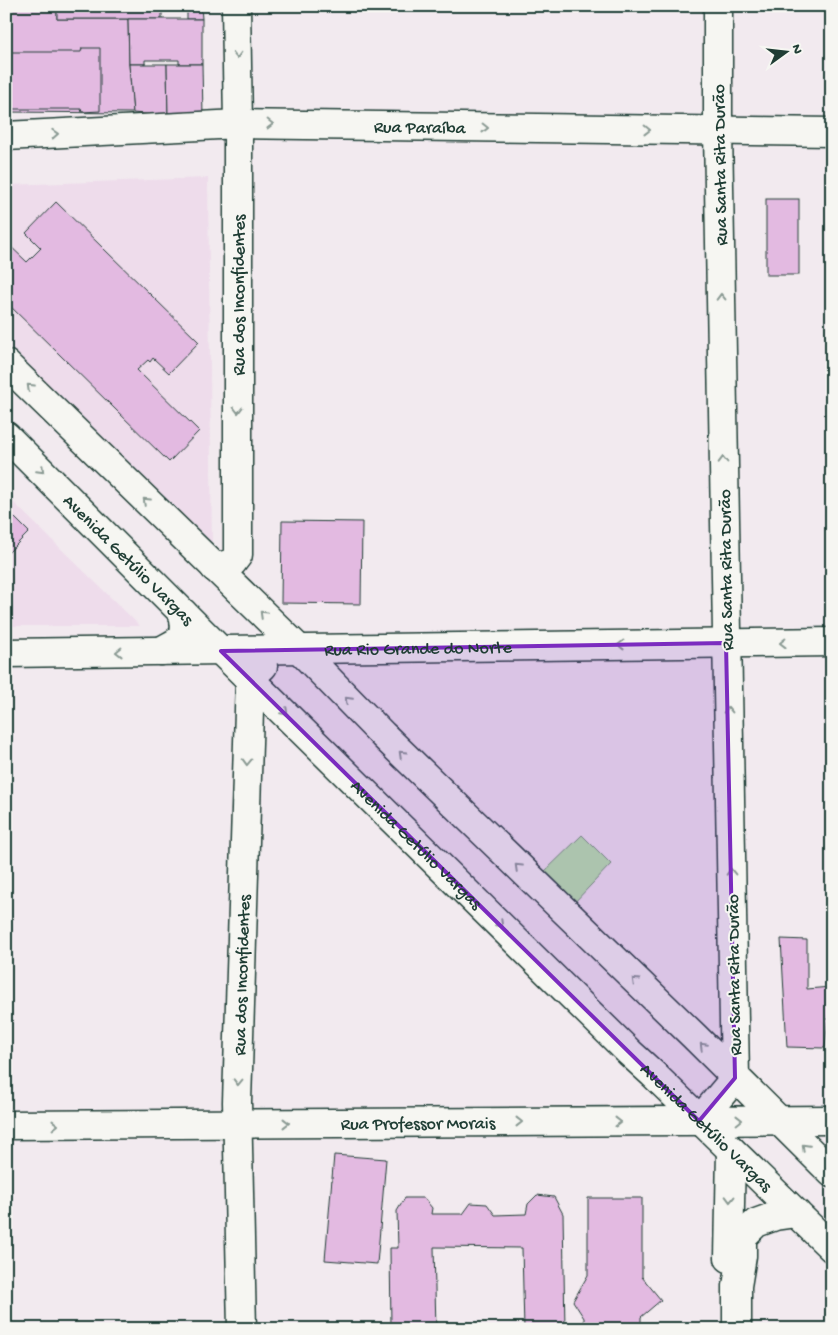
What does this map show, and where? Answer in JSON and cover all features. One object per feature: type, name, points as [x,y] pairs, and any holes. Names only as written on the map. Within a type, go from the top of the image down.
[{"type":"street","name":"Rua dos Inconfidentes","points":[[215,568],[232,563],[238,555],[238,124],[236,6]]},
{"type":"street","name":"Rua Santa Rita Durão","points":[[699,1121],[735,1078],[726,643],[718,131],[718,6]]},
{"type":"street","name":"Rua Paraíba","points":[[6,136],[238,124],[832,132]]},
{"type":"street","points":[[6,364],[298,648],[383,735],[832,1174]]},
{"type":"street","name":"Avenida Getúlio Vargas","points":[[6,436],[221,651],[699,1121],[832,1248]]},
{"type":"street","points":[[161,651],[183,637],[186,628],[184,612]]},
{"type":"street","name":"Rua Rio Grande do Norte","points":[[6,653],[832,642]]},
{"type":"street","points":[[250,678],[270,661],[298,648]]},
{"type":"street","name":"Rua dos Inconfidentes","points":[[242,1329],[238,1123],[250,678]]},
{"type":"street","name":"Rua Professor Morais","points":[[6,1126],[832,1120]]},
{"type":"street","points":[[731,1150],[729,1257],[737,1286]]},
{"type":"street","points":[[737,1329],[737,1286],[742,1256],[742,1237],[756,1224],[775,1216],[796,1213]]},
{"type":"highlighted area","points":[[726,643],[735,1078],[699,1121],[653,1074],[221,651]]},
{"type":"shaded area","points":[[208,178],[212,554],[6,347],[6,185]]},
{"type":"shaded area","points":[[6,495],[140,626],[6,626]]},
{"type":"green space","points":[[582,835],[611,864],[571,906],[541,875]]},
{"type":"building","points":[[6,6],[57,6],[57,19],[128,19],[133,113],[6,112]]},
{"type":"building","points":[[57,6],[79,6],[79,8],[201,6],[202,19],[187,19],[187,7],[162,9],[162,19],[57,19]]},
{"type":"building","points":[[128,19],[202,19],[202,64],[179,64],[179,60],[145,60],[145,64],[129,64]]},
{"type":"building","points":[[82,48],[100,48],[100,111],[82,112],[81,109],[6,109],[6,52],[81,52]]},
{"type":"building","points":[[129,64],[167,64],[168,116],[133,113]]},
{"type":"building","points":[[167,64],[202,64],[203,117],[168,116]]},
{"type":"building","points":[[766,199],[799,199],[799,275],[766,275]]},
{"type":"building","points":[[56,202],[199,342],[169,373],[153,358],[137,370],[199,431],[169,462],[6,302],[6,242],[27,262],[41,248],[26,233]]},
{"type":"building","points":[[6,509],[29,532],[6,555]]},
{"type":"building","points":[[282,521],[362,522],[361,604],[281,603]]},
{"type":"building","points":[[781,939],[807,940],[807,989],[831,987],[825,1048],[787,1047]]},
{"type":"building","points":[[334,1155],[386,1159],[377,1264],[325,1260]]},
{"type":"building","points":[[537,1195],[554,1197],[563,1214],[565,1329],[524,1329],[522,1248],[434,1247],[436,1329],[384,1329],[384,1326],[391,1326],[390,1248],[398,1248],[397,1211],[405,1198],[424,1198],[432,1208],[431,1214],[463,1214],[471,1203],[487,1204],[495,1215],[526,1214],[528,1204]]},
{"type":"building","points":[[588,1198],[642,1198],[642,1277],[661,1300],[641,1317],[641,1329],[584,1329],[584,1318],[573,1301],[588,1275]]}]
